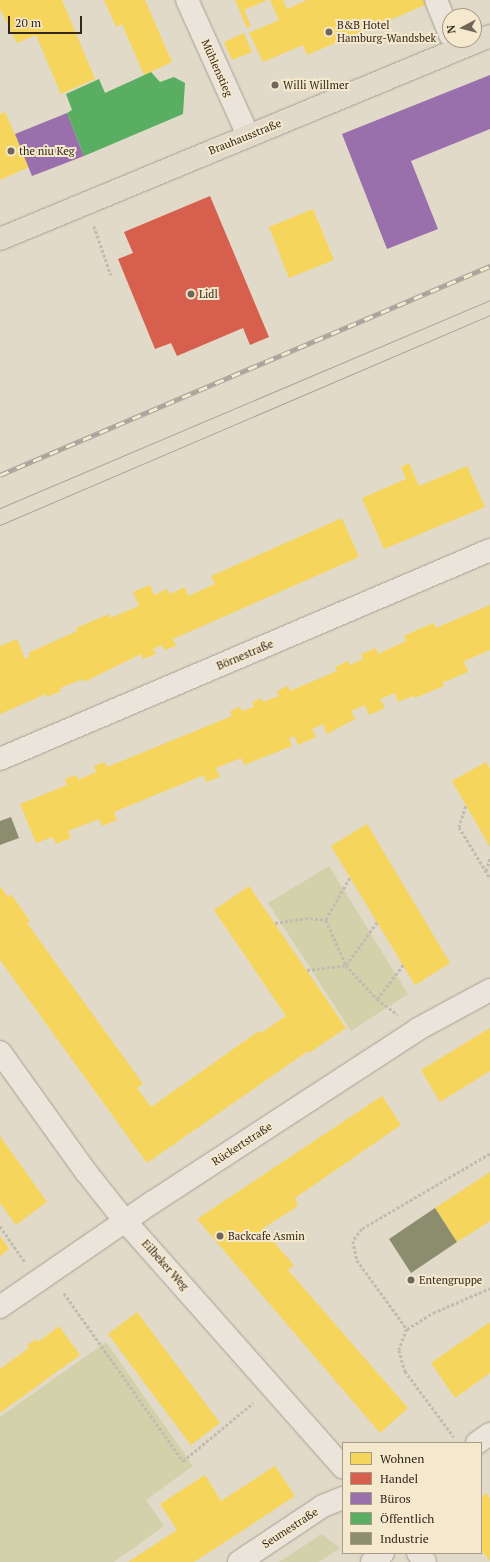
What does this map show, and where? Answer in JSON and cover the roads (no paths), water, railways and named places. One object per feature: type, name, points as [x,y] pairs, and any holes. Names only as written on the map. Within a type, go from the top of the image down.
[{"type":"main road","name":"Brauhausstraße","points":[[0,239],[248,135],[442,47]]},
{"type":"street","name":"Mühlenstieg","points":[[187,0],[248,135]]},
{"type":"street","points":[[436,0],[442,15]]},
{"type":"street","name":"Börnestraße","points":[[0,759],[490,550]]},
{"type":"street","name":"Rückertstraße","points":[[0,1307],[125,1220],[418,1029],[490,990]]},
{"type":"street","name":"Eilbeker Weg","points":[[0,1052],[86,1172],[125,1220],[342,1466]]},
{"type":"street","points":[[478,1442],[490,1434]]},
{"type":"street","name":"Seumestraße","points":[[239,1562],[323,1506],[342,1498]]},
{"type":"street","points":[[372,1562],[382,1554]]},
{"type":"street","points":[[419,1554],[425,1562]]},
{"type":"tram line","points":[[0,508],[490,300]]},
{"type":"tram line","points":[[0,525],[490,315]]},
{"type":"railway","points":[[0,475],[490,266]]},
{"type":"place","name":"B&B Hotel Hamburg-Wandsbek","points":[[329,32]]},
{"type":"place","name":"Willi Willmer","points":[[275,85]]},
{"type":"place","name":"the niu Keg","points":[[11,151]]},
{"type":"place","name":"Lidl","points":[[191,294]]},
{"type":"place","name":"Backcafe Asmin","points":[[220,1236]]},
{"type":"place","name":"Entengruppe","points":[[411,1280]]}]
